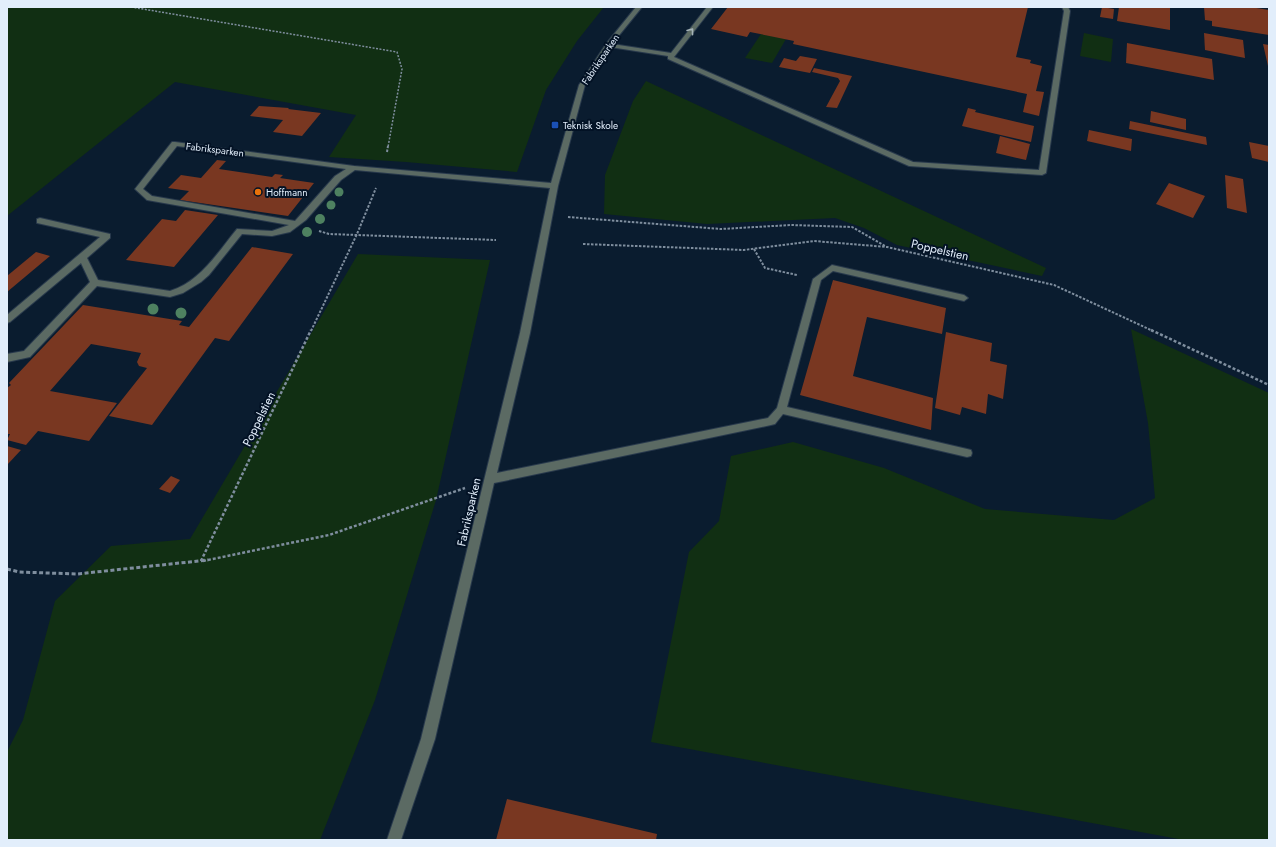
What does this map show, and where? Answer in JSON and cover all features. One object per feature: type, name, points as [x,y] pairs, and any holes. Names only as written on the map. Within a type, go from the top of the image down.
[{"type":"street","name":"Fabriksparken","points":[[394,840],[428,739],[525,333],[554,186],[582,85],[608,45],[639,7]]},
{"type":"street","points":[[710,7],[670,58],[912,164],[1042,173],[1067,11],[1065,7]]},
{"type":"street","points":[[608,45],[673,55]]},
{"type":"street","name":"Fabriksparken","points":[[296,224],[150,198],[139,189],[175,144],[354,168],[554,186]]},
{"type":"street","points":[[95,283],[170,294],[180,291],[198,280],[240,231],[278,233],[288,229],[312,210],[339,178],[354,168]]},
{"type":"street","points":[[7,320],[107,236],[40,221]]},
{"type":"street","points":[[82,257],[95,283]]},
{"type":"street","points":[[490,479],[771,420],[781,410],[817,279],[832,268],[964,298]]},
{"type":"street","points":[[7,358],[27,354],[95,283]]},
{"type":"street","points":[[781,410],[967,453]]},
{"type":"path","name":"Poppelstien","points":[[132,7],[397,52],[402,69],[383,170],[357,234],[201,561]]},
{"type":"path","points":[[548,216],[721,229],[791,225],[852,227],[887,247]]},
{"type":"path","points":[[296,224],[329,234],[496,240]]},
{"type":"path","name":"Poppelstien","points":[[583,244],[744,250],[814,241],[887,247],[1054,285],[1269,385]]},
{"type":"path","points":[[754,249],[765,268],[817,279]]},
{"type":"path","points":[[7,569],[19,572],[78,574],[201,561],[329,535],[490,479]]},
{"type":"green space","points":[[7,7],[604,7],[577,41],[546,90],[517,172],[329,157],[356,115],[175,82],[7,216]]},
{"type":"green space","points":[[1084,33],[1113,39],[1111,62],[1080,56]]},
{"type":"green space","points":[[761,34],[786,39],[772,63],[745,58]]},
{"type":"green space","points":[[646,81],[1046,268],[1042,276],[897,245],[864,228],[835,218],[707,224],[604,214],[605,175],[633,101]]},
{"type":"green space","points":[[358,254],[490,260],[436,500],[375,700],[320,840],[7,840],[7,752],[23,720],[55,601],[111,546],[190,539]]},
{"type":"green space","points":[[1131,329],[1269,393],[1269,840],[1184,840],[651,742],[689,552],[719,521],[731,456],[793,442],[884,468],[985,509],[1114,520],[1155,498],[1148,423]]},
{"type":"building","points":[[728,7],[1028,7],[1016,57],[1031,60],[1030,63],[1042,66],[1036,91],[1044,92],[1039,116],[1023,112],[1027,94],[793,44],[794,41],[750,32],[747,37],[711,29]]},
{"type":"building","points":[[1102,7],[1114,9],[1113,19],[1100,17]]},
{"type":"building","points":[[1119,7],[1170,7],[1170,30],[1117,21]]},
{"type":"building","points":[[1204,7],[1250,7],[1269,10],[1269,35],[1212,26],[1212,21],[1205,20]]},
{"type":"building","points":[[1204,33],[1243,40],[1245,58],[1205,50]]},
{"type":"building","points":[[1127,43],[1212,59],[1214,80],[1126,63]]},
{"type":"building","points":[[1263,44],[1269,45],[1269,66],[1268,66]]},
{"type":"building","points":[[800,56],[817,59],[810,73],[779,67],[784,58],[796,61]]},
{"type":"building","points":[[814,68],[852,76],[837,108],[826,107],[840,81],[838,78],[812,72]]},
{"type":"building","points":[[259,106],[289,108],[288,109],[321,113],[302,136],[273,132],[283,120],[250,116]]},
{"type":"building","points":[[968,108],[976,110],[975,112],[1034,126],[1031,142],[962,126]]},
{"type":"building","points":[[1151,111],[1186,119],[1186,130],[1150,122]]},
{"type":"building","points":[[1130,121],[1206,137],[1207,145],[1129,129]]},
{"type":"building","points":[[1089,130],[1132,139],[1131,151],[1087,141]]},
{"type":"building","points":[[1000,136],[1030,144],[1026,160],[996,153]]},
{"type":"building","points":[[1249,142],[1269,146],[1269,162],[1252,158]]},
{"type":"building","points":[[217,160],[226,161],[219,169],[272,177],[275,174],[283,175],[280,178],[314,183],[288,216],[180,200],[189,191],[168,188],[181,175],[201,178]]},
{"type":"building","points":[[1225,175],[1243,179],[1247,213],[1227,208]]},
{"type":"building","points":[[1169,183],[1205,196],[1193,218],[1156,204]]},
{"type":"building","points":[[185,210],[218,215],[174,267],[126,260],[162,219],[176,221]]},
{"type":"building","points":[[252,247],[293,254],[229,341],[215,338],[152,425],[109,416],[147,368],[139,366],[137,362],[141,353],[91,344],[50,391],[117,403],[89,441],[38,431],[26,445],[7,440],[10,434],[7,434],[7,388],[11,385],[9,383],[83,305],[182,321],[179,325],[189,327]]},
{"type":"building","points":[[36,252],[50,256],[7,292],[7,276]]},
{"type":"building","points":[[833,280],[946,308],[942,334],[867,317],[853,376],[933,398],[931,430],[800,395]]},
{"type":"building","points":[[946,332],[992,343],[990,361],[1007,365],[1003,399],[988,394],[986,414],[962,407],[960,415],[935,408]]},
{"type":"building","points":[[7,446],[21,450],[7,465]]},
{"type":"building","points":[[171,476],[180,480],[170,493],[159,489]]},
{"type":"building","points":[[507,799],[657,834],[656,840],[496,840]]},
{"type":"place","name":"Teknisk Skole","points":[[555,125]]},
{"type":"place","name":"Hoffmann","points":[[258,192]]}]
